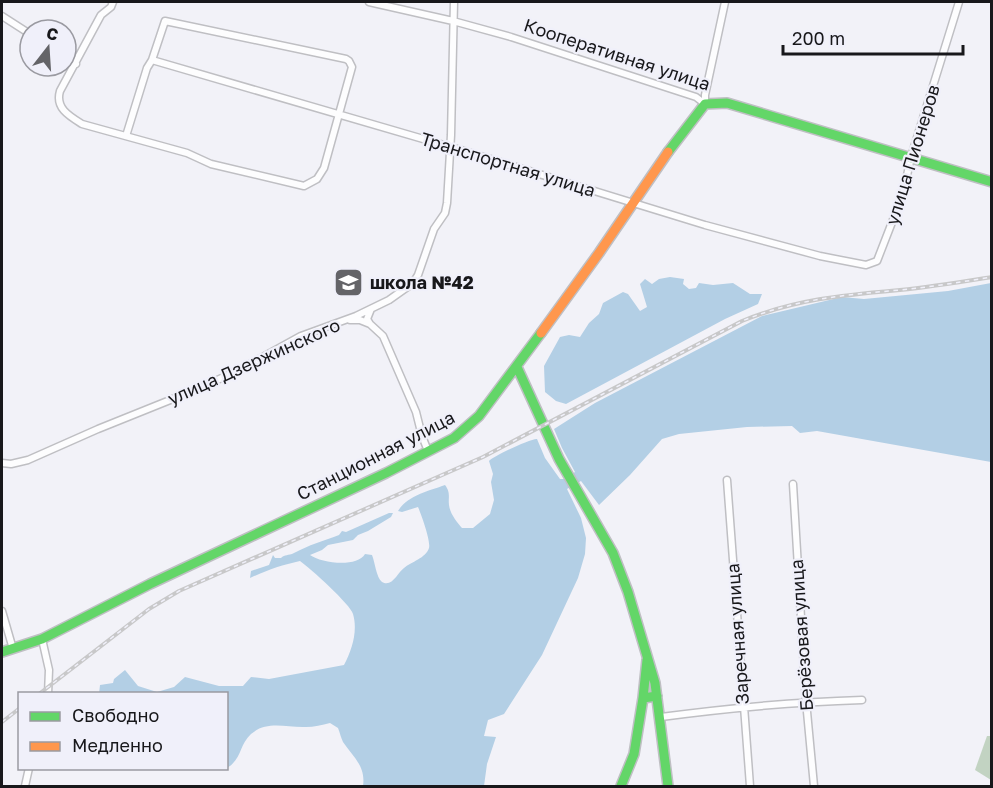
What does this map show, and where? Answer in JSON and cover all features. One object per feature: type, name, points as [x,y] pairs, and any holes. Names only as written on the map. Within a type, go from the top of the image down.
[{"type":"main road","name":"Кооперативная улица","points":[[705,104],[727,103],[992,182]]},
{"type":"main road","name":"Станционная улица","points":[[2,652],[42,639],[150,584],[428,452],[472,424],[517,367],[599,253],[679,135],[705,104]]},
{"type":"main road","points":[[517,367],[559,459],[619,566],[647,652],[657,696],[668,786]]},
{"type":"main road","points":[[621,786],[634,754],[643,698],[647,652]]},
{"type":"main road","points":[[643,698],[657,696]]},
{"type":"street","points":[[78,60],[101,15],[111,7],[113,2]]},
{"type":"street","name":"Кооперативная улица","points":[[369,2],[511,37],[696,97],[705,104]]},
{"type":"street","points":[[451,147],[454,2]]},
{"type":"street","points":[[705,104],[705,94],[725,2]]},
{"type":"street","name":"улица Пионеров","points":[[866,265],[877,261],[903,194],[910,157],[959,2]]},
{"type":"street","points":[[2,16],[18,26]]},
{"type":"street","points":[[68,78],[58,97],[64,111],[71,118],[93,128],[187,153],[211,164],[304,186],[317,179],[324,168],[351,64],[346,59],[165,21],[152,60],[147,68],[126,136]]},
{"type":"street","name":"Транспортная улица","points":[[152,60],[451,147],[705,225],[808,253],[866,265]]},
{"type":"street","name":"улица Дзержинского","points":[[2,463],[10,464],[28,460],[200,388],[241,369],[301,336],[371,309],[413,283],[434,229],[445,213],[451,147]]},
{"type":"street","points":[[371,309],[367,318],[383,336],[416,412],[428,452]]},
{"type":"street","points":[[348,319],[370,324]]},
{"type":"street","name":"Заречная улица","points":[[727,480],[750,786]]},
{"type":"street","name":"Берёзовая улица","points":[[793,484],[806,701],[814,786]]},
{"type":"street","points":[[2,611],[13,649]]},
{"type":"street","points":[[42,639],[49,670],[48,692]]},
{"type":"street","points":[[661,717],[743,706],[806,701],[862,700]]},
{"type":"street","points":[[25,786],[29,770]]},
{"type":"green space","points":[[987,736],[991,736],[991,780],[975,770]]},
{"type":"water","points":[[670,277],[684,279],[683,284],[689,289],[696,288],[699,283],[713,285],[733,283],[750,294],[762,294],[758,304],[725,319],[566,404],[556,401],[545,392],[544,366],[560,337],[569,335],[580,337],[589,323],[599,314],[603,303],[623,292],[628,294],[640,311],[647,307],[640,284],[645,279],[652,284],[659,279]]},
{"type":"water","points":[[991,283],[991,462],[817,431],[800,433],[792,426],[747,427],[679,434],[662,439],[599,505],[581,481],[567,489],[581,518],[586,538],[585,554],[578,578],[542,655],[504,714],[488,720],[484,736],[496,737],[487,764],[484,786],[363,786],[361,767],[343,742],[338,728],[330,723],[309,727],[270,726],[257,730],[247,738],[235,760],[228,767],[228,692],[157,692],[174,687],[185,677],[219,686],[243,686],[251,677],[269,679],[344,665],[355,627],[351,609],[321,578],[300,561],[250,578],[251,571],[269,565],[273,555],[275,558],[281,558],[339,535],[342,531],[346,532],[393,513],[391,517],[353,540],[328,545],[310,555],[330,562],[347,563],[365,554],[372,555],[380,580],[389,583],[404,568],[425,554],[429,548],[418,507],[398,511],[407,501],[419,494],[445,485],[454,518],[462,528],[473,528],[490,514],[494,500],[491,482],[493,474],[489,461],[521,444],[537,439],[545,458],[560,479],[564,479],[575,472],[554,429],[595,403],[762,316],[842,297],[864,299],[948,291]]},
{"type":"water","points":[[125,670],[138,686],[157,692],[99,692],[100,685],[113,683],[114,679]]},
{"type":"railway","points":[[42,692],[149,609],[179,591],[483,457],[742,321],[820,299],[992,277]]},
{"type":"railway","points":[[2,722],[18,710]]},
{"type":"traffic: fast","points":[[668,152],[705,104],[727,103],[992,182]]},
{"type":"traffic: fast","points":[[2,652],[42,639],[150,584],[386,473],[454,438],[479,416],[541,333]]},
{"type":"traffic: fast","points":[[517,367],[559,459],[613,553],[628,592],[655,683],[668,786]]},
{"type":"traffic: fast","points":[[643,698],[647,660]]},
{"type":"traffic: fast","points":[[621,786],[634,754],[643,698],[657,696]]},
{"type":"traffic: slow","points":[[541,333],[668,152]]},
{"type":"place","name":"школа №42","points":[[349,283]]}]
